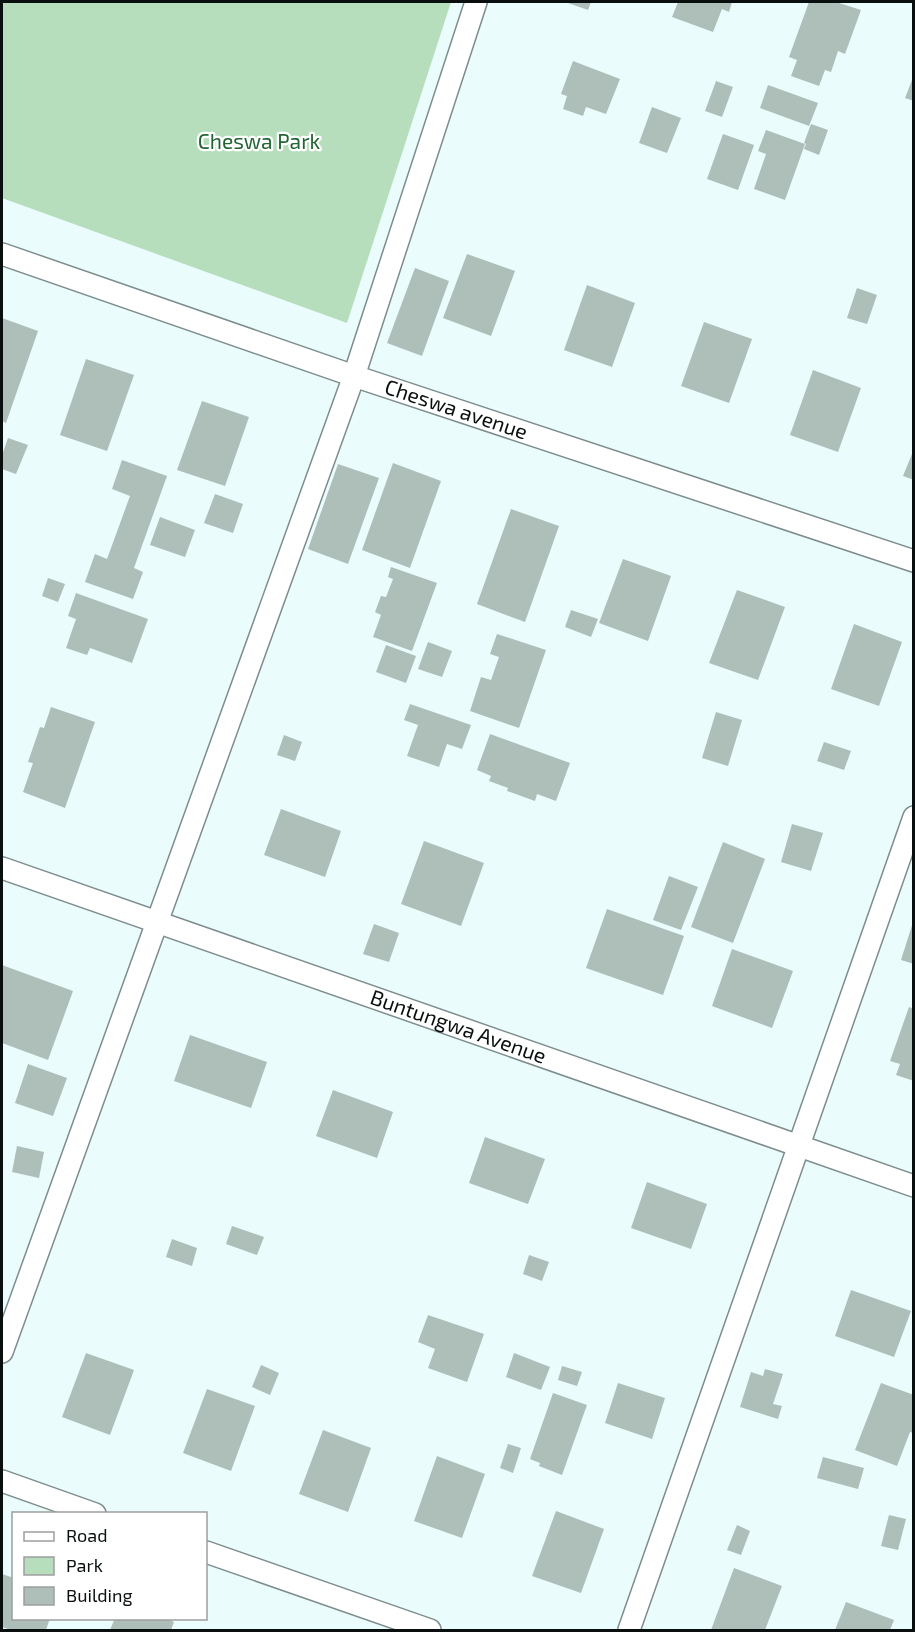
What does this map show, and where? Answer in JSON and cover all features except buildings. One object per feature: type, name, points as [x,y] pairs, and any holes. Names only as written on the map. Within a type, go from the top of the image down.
[{"type":"street","points":[[2,1352],[354,376],[476,2]]},
{"type":"street","name":"Cheswa avenue","points":[[2,254],[354,376],[914,561]]},
{"type":"street","points":[[629,1630],[914,817]]},
{"type":"street","name":"Buntungwa Avenue","points":[[2,868],[914,1186]]},
{"type":"street","points":[[2,1481],[89,1512]]},
{"type":"street","points":[[207,1552],[430,1630]]},
{"type":"green space","name":"Cheswa Park","points":[[2,2],[451,2],[347,323],[2,198]]}]
